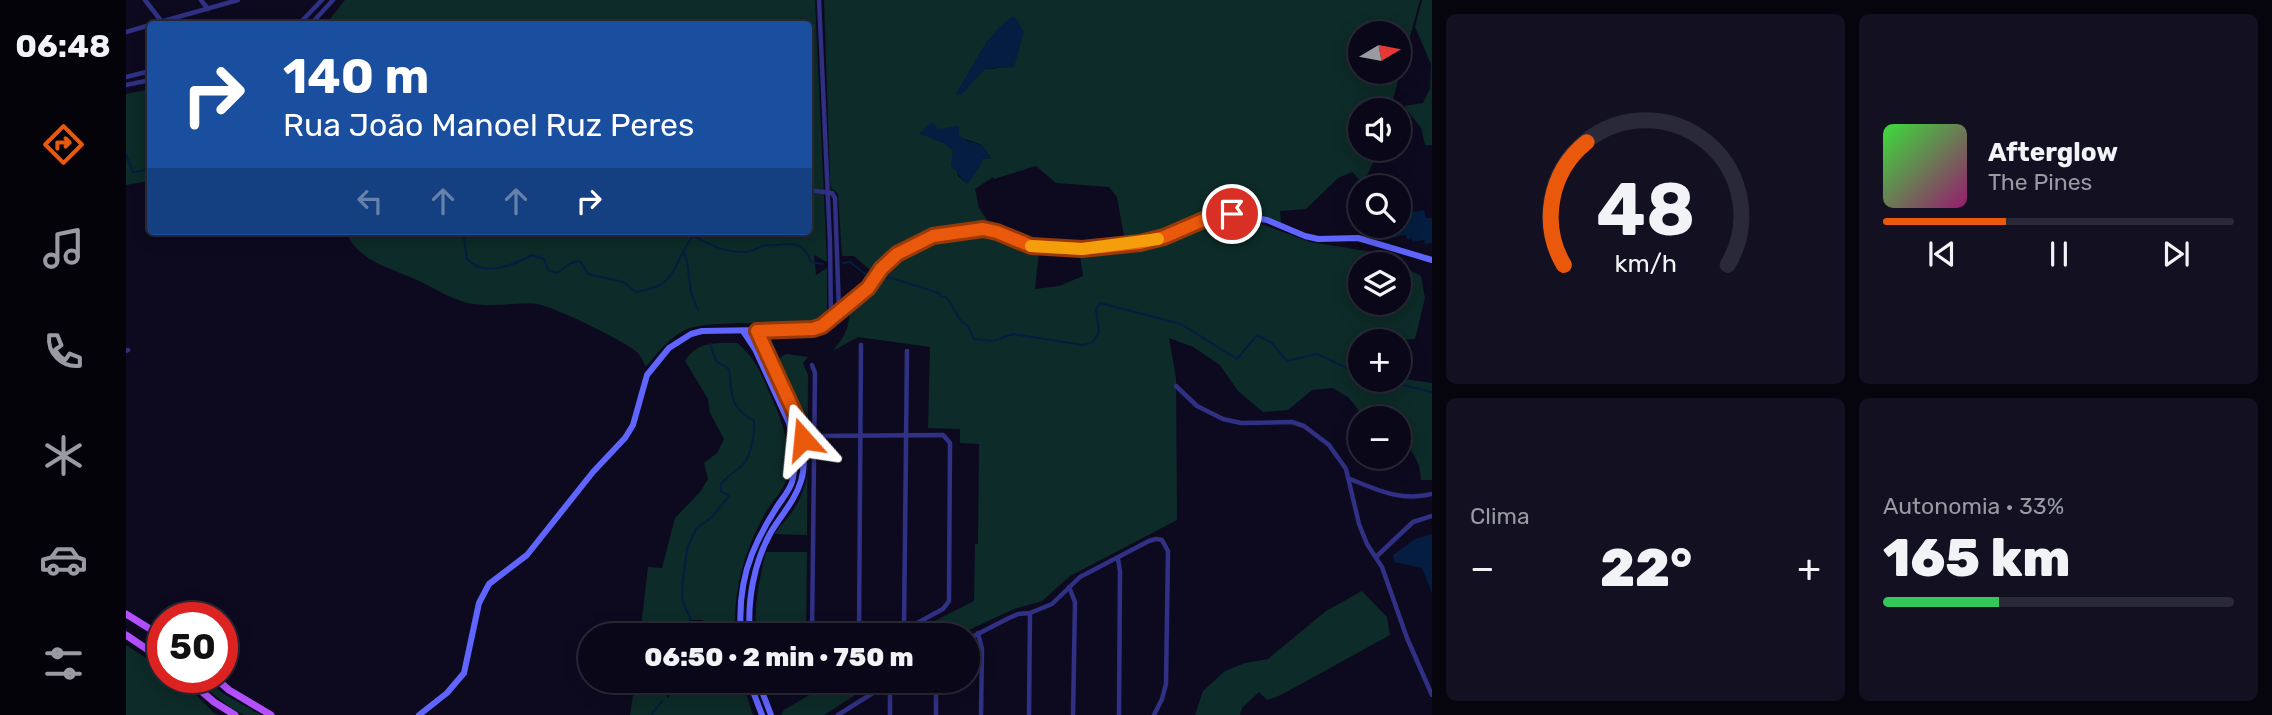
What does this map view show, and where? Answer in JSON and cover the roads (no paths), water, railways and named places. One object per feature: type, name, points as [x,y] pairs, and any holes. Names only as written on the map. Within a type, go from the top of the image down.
[{"type":"main road","points":[[419,715],[456,684],[464,673],[479,603],[489,584],[527,555],[571,498],[625,438],[633,425],[643,386],[653,366],[670,348],[691,334],[717,330],[813,329],[831,319],[868,288],[881,269],[906,249],[933,236],[969,230],[997,232],[1031,246],[1082,249],[1152,240],[1208,218],[1232,214],[1268,220],[1318,239],[1358,238],[1432,260]]},
{"type":"main road","points":[[741,623],[745,579],[752,556],[764,529],[790,487],[793,472],[793,435],[755,349],[743,331]]},
{"type":"main road","points":[[750,623],[750,604],[760,556],[770,533],[796,493],[802,479],[803,457],[803,439],[796,416],[757,331]]},
{"type":"main road","points":[[126,614],[147,628]]},
{"type":"main road","points":[[126,635],[147,649]]},
{"type":"main road","points":[[204,693],[235,715]]},
{"type":"main road","points":[[234,693],[271,715]]},
{"type":"main road","points":[[756,693],[766,712]]},
{"type":"main road","points":[[761,693],[766,712]]},
{"type":"street","points":[[145,0],[161,21]]},
{"type":"street","points":[[201,0],[208,9]]},
{"type":"street","points":[[166,21],[238,0]]},
{"type":"street","points":[[302,21],[322,0]]},
{"type":"street","points":[[314,21],[332,0]]},
{"type":"street","points":[[819,0],[831,319]]},
{"type":"street","points":[[126,32],[147,26]]},
{"type":"street","points":[[126,77],[147,72]]},
{"type":"street","points":[[126,85],[147,81]]},
{"type":"street","points":[[812,190],[832,193],[835,198],[839,311]]},
{"type":"street","points":[[755,349],[765,345]]},
{"type":"street","points":[[859,623],[861,345]]},
{"type":"street","points":[[904,623],[907,351]]},
{"type":"street","points":[[812,365],[815,373],[812,623]]},
{"type":"street","points":[[1176,386],[1197,406],[1223,419],[1241,423],[1278,421],[1304,426],[1329,444],[1346,469],[1359,524],[1367,544],[1377,555],[1407,638],[1432,695]]},
{"type":"street","points":[[814,436],[943,435],[948,440],[951,447],[949,601],[943,609],[916,623]]},
{"type":"street","points":[[1349,478],[1396,496],[1417,498],[1432,494]]},
{"type":"street","points":[[1377,555],[1413,522],[1432,516]]},
{"type":"street","points":[[980,632],[1018,614],[1031,613],[1052,604],[1080,577],[1149,541],[1162,540],[1168,551],[1166,684],[1162,699],[1153,715]]},
{"type":"street","points":[[1118,558],[1119,715]]},
{"type":"street","points":[[1069,587],[1075,603],[1073,715]]},
{"type":"street","points":[[1028,715],[1031,613]]},
{"type":"street","points":[[980,641],[981,715]]},
{"type":"street","points":[[838,715],[872,693]]},
{"type":"street","points":[[889,693],[890,715]]},
{"type":"street","points":[[936,693],[936,715]]},
{"type":"water","points":[[1014,16],[1024,32],[1014,67],[985,69],[961,95],[956,94],[988,41]]},
{"type":"water","points":[[933,122],[938,129],[959,126],[959,135],[967,141],[982,145],[991,158],[982,159],[981,165],[967,185],[951,165],[953,150],[919,133]]},
{"type":"water","points":[[1424,210],[1426,218],[1432,218],[1432,243],[1425,244],[1424,240],[1412,242],[1412,238],[1407,239],[1411,238],[1411,212]]},
{"type":"water","points":[[1432,534],[1432,593],[1422,568],[1394,562],[1393,555],[1415,539]]},
{"type":"waterway","points":[[126,155],[133,172],[146,169],[147,164]]},
{"type":"waterway","points":[[465,235],[467,259],[482,268],[508,266],[532,255],[544,259],[548,270],[557,273],[571,263],[580,261],[588,274],[623,282],[636,292],[650,289],[668,279],[693,236],[737,252],[748,252],[767,245],[794,244],[805,251],[811,262],[823,264]]},
{"type":"waterway","points":[[684,253],[691,292],[698,310]]},
{"type":"waterway","points":[[843,263],[850,262],[868,276]]},
{"type":"waterway","points":[[877,283],[888,277],[946,297],[968,326],[974,339],[993,341],[1013,334],[1083,345],[1093,342],[1099,332],[1096,309],[1100,303],[1181,324],[1237,359],[1257,335],[1272,343],[1287,361],[1317,354],[1348,368]]},
{"type":"waterway","points":[[691,620],[683,602],[682,589],[687,549],[696,529],[712,517],[729,496],[721,491],[721,484],[746,460],[754,433],[754,421],[740,410],[733,400],[729,369],[716,361],[710,344]]},
{"type":"waterway","points":[[1411,387],[1432,392]]},
{"type":"waterway","points":[[651,715],[662,701]]}]
